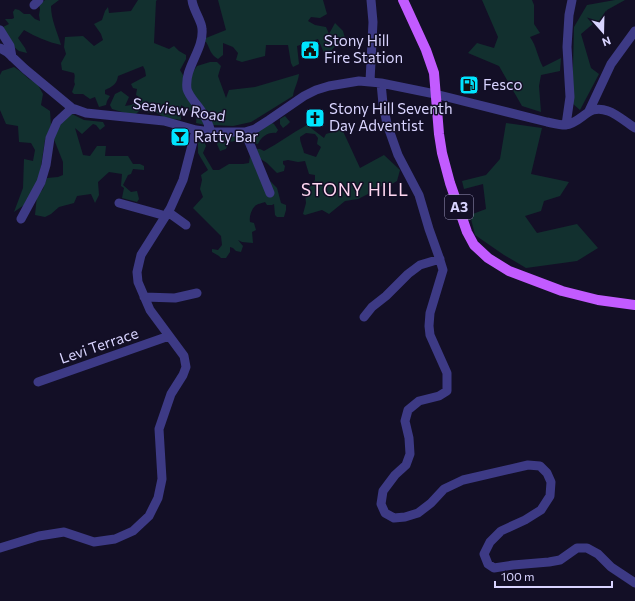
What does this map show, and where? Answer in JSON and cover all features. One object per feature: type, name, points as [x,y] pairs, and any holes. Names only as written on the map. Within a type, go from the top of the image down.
[{"type":"main road","name":"A3","points":[[403,0],[426,50],[434,73],[439,134],[444,160],[450,183],[467,232],[474,245],[488,258],[509,271],[562,291],[598,300],[635,306]]},
{"type":"street","points":[[192,0],[202,28],[202,37],[200,47],[188,74],[188,89],[190,96],[203,112],[211,132]]},
{"type":"street","points":[[370,82],[373,22],[371,0]]},
{"type":"street","points":[[572,0],[569,15],[567,47],[570,97],[566,125],[575,122],[589,111],[598,109],[609,111],[635,128]]},
{"type":"street","points":[[0,30],[10,46],[5,53]]},
{"type":"street","points":[[589,111],[611,64],[635,31]]},
{"type":"street","name":"Seaview Road","points":[[5,53],[72,108],[86,112],[164,121],[196,130],[211,132],[245,132],[255,129],[304,96],[316,90],[329,86],[359,81],[381,83],[435,94],[547,122],[566,125]]},
{"type":"street","points":[[381,83],[387,124],[398,156],[419,196],[428,229],[443,270],[430,313],[429,326],[430,335],[447,374],[447,391],[439,396],[419,401],[408,410],[405,421],[409,438],[410,454],[406,465],[395,474],[383,491],[381,504],[385,513],[394,518],[405,517],[418,513],[444,489],[463,480],[528,466],[540,466],[547,473],[552,482],[550,496],[541,510],[526,520],[501,531],[490,542],[484,554],[488,564],[494,568],[549,562],[560,560],[577,548],[587,548],[598,554],[611,567],[635,583]]},
{"type":"street","points":[[21,220],[41,182],[46,165],[50,138],[57,122],[72,108]]},
{"type":"street","points":[[0,548],[39,536],[64,532],[94,542],[116,538],[133,531],[149,516],[158,498],[162,479],[159,429],[171,394],[183,375],[186,367],[184,356],[150,310],[138,282],[137,272],[141,255],[167,214],[183,180],[196,130]]},
{"type":"street","points":[[245,132],[270,193]]},
{"type":"street","points":[[119,203],[167,214],[186,225]]},
{"type":"street","points":[[364,317],[372,307],[386,296],[408,274],[420,265],[440,259]]},
{"type":"street","points":[[144,296],[175,298],[197,293]]},
{"type":"street","name":"Levi Terrace","points":[[38,382],[169,336]]},
{"type":"green space","points":[[45,0],[59,0],[51,6],[51,11],[61,45],[42,39],[24,30],[18,38],[27,53],[19,51],[0,36],[0,25],[3,27],[9,24],[5,19],[14,18],[13,12],[15,9],[24,14],[30,14],[35,19],[40,21],[39,5]]},
{"type":"green space","points":[[138,0],[157,0],[154,43],[169,49],[174,46],[186,55],[186,59],[180,70],[186,80],[205,125],[196,123],[197,113],[192,112],[181,105],[181,120],[166,118],[157,113],[140,110],[135,115],[112,109],[110,105],[115,94],[121,91],[129,97],[125,106],[137,102],[139,103],[140,100],[136,95],[137,89],[133,88],[131,84],[146,76],[143,66],[118,76],[114,85],[105,90],[105,94],[110,96],[106,105],[99,107],[95,97],[90,99],[83,94],[74,94],[72,92],[75,84],[74,73],[62,70],[61,63],[66,54],[64,47],[65,37],[83,36],[94,46],[103,40],[94,24],[102,20],[108,7],[109,13],[131,11]]},
{"type":"green space","points":[[218,0],[323,0],[327,14],[320,18],[311,17],[308,21],[315,25],[326,27],[329,34],[335,23],[343,31],[345,38],[340,41],[330,52],[324,53],[318,39],[297,46],[299,64],[293,67],[288,45],[266,45],[265,56],[242,62],[236,60],[238,53],[233,47],[223,43],[223,55],[218,59],[212,53],[206,42],[203,42],[206,38],[226,30]]},
{"type":"green space","points":[[482,0],[532,0],[534,5],[534,24],[540,33],[530,37],[543,67],[561,58],[560,71],[541,75],[539,86],[541,112],[522,106],[499,66],[468,53],[477,43],[494,48],[498,37]]},
{"type":"green space","points":[[615,0],[625,0],[607,10],[599,26],[594,23],[581,34],[591,68],[599,74],[580,110],[573,104],[574,27],[587,5]]},
{"type":"green space","points":[[210,62],[217,62],[221,66],[218,76],[226,98],[229,90],[255,87],[299,74],[298,80],[293,96],[251,122],[233,126],[213,125],[191,90],[191,75],[197,66]]},
{"type":"green space","points":[[14,67],[29,79],[37,83],[43,94],[41,105],[50,111],[51,125],[45,140],[39,179],[24,205],[14,212],[23,188],[24,159],[33,161],[35,150],[31,143],[19,142],[18,126],[6,124],[0,110],[0,75],[2,71]]},
{"type":"green space","points":[[68,112],[84,120],[103,122],[105,126],[100,130],[93,124],[82,134],[75,128],[83,155],[90,156],[97,146],[106,146],[105,156],[128,156],[133,164],[140,164],[144,166],[144,170],[133,169],[123,185],[131,192],[137,191],[139,199],[137,202],[122,198],[124,188],[121,186],[122,174],[109,172],[98,182],[99,195],[95,203],[91,194],[77,196],[74,203],[59,207],[45,217],[35,215],[37,196],[43,189],[47,178],[63,175],[63,162],[53,137]]},
{"type":"green space","points":[[285,116],[290,122],[283,128],[280,124],[280,119]]},
{"type":"green space","points":[[270,122],[274,124],[278,130],[276,133],[270,133],[265,136],[258,144],[254,143],[252,137],[253,133]]},
{"type":"green space","points":[[506,123],[542,128],[531,174],[569,182],[560,196],[544,201],[541,211],[525,216],[537,233],[577,224],[598,248],[577,261],[526,268],[475,235],[470,215],[486,209],[483,184],[464,189],[462,181],[486,175],[500,159]]},
{"type":"green space","points":[[307,125],[324,138],[326,134],[342,129],[360,168],[384,155],[400,170],[397,181],[390,185],[385,182],[379,189],[358,199],[345,201],[329,214],[322,210],[305,215],[303,214],[306,203],[305,193],[315,180],[315,175],[309,174],[305,161],[283,161],[285,166],[284,171],[277,173],[267,163],[253,154],[254,149],[264,151]],"holes":[[[306,133],[315,134],[318,138],[317,144],[321,147],[316,157],[304,153],[300,141],[300,137]]]},
{"type":"green space","points":[[241,135],[243,140],[229,142],[226,149],[220,151],[217,144],[218,138]]},
{"type":"green space","points":[[203,139],[206,146],[203,153],[213,170],[219,170],[229,164],[249,163],[250,156],[267,193],[269,180],[277,188],[281,203],[286,205],[284,217],[277,217],[275,215],[274,204],[267,205],[265,202],[255,206],[251,212],[250,218],[250,222],[254,223],[256,230],[252,232],[253,243],[238,240],[243,246],[241,252],[230,247],[230,252],[226,258],[221,258],[212,252],[212,249],[218,250],[222,245],[221,236],[193,208],[203,197],[200,189],[202,180],[201,175],[208,170],[198,153],[198,143]]},
{"type":"place","name":"Stony Hill Fire Station","points":[[310,50]]},
{"type":"place","name":"Fesco","points":[[469,85]]},
{"type":"place","name":"Stony Hill Seventh Day Adventist","points":[[315,118]]},
{"type":"place","name":"Ratty Bar","points":[[180,137]]},
{"type":"district","name":"STONY HILL","points":[[355,190]]}]
